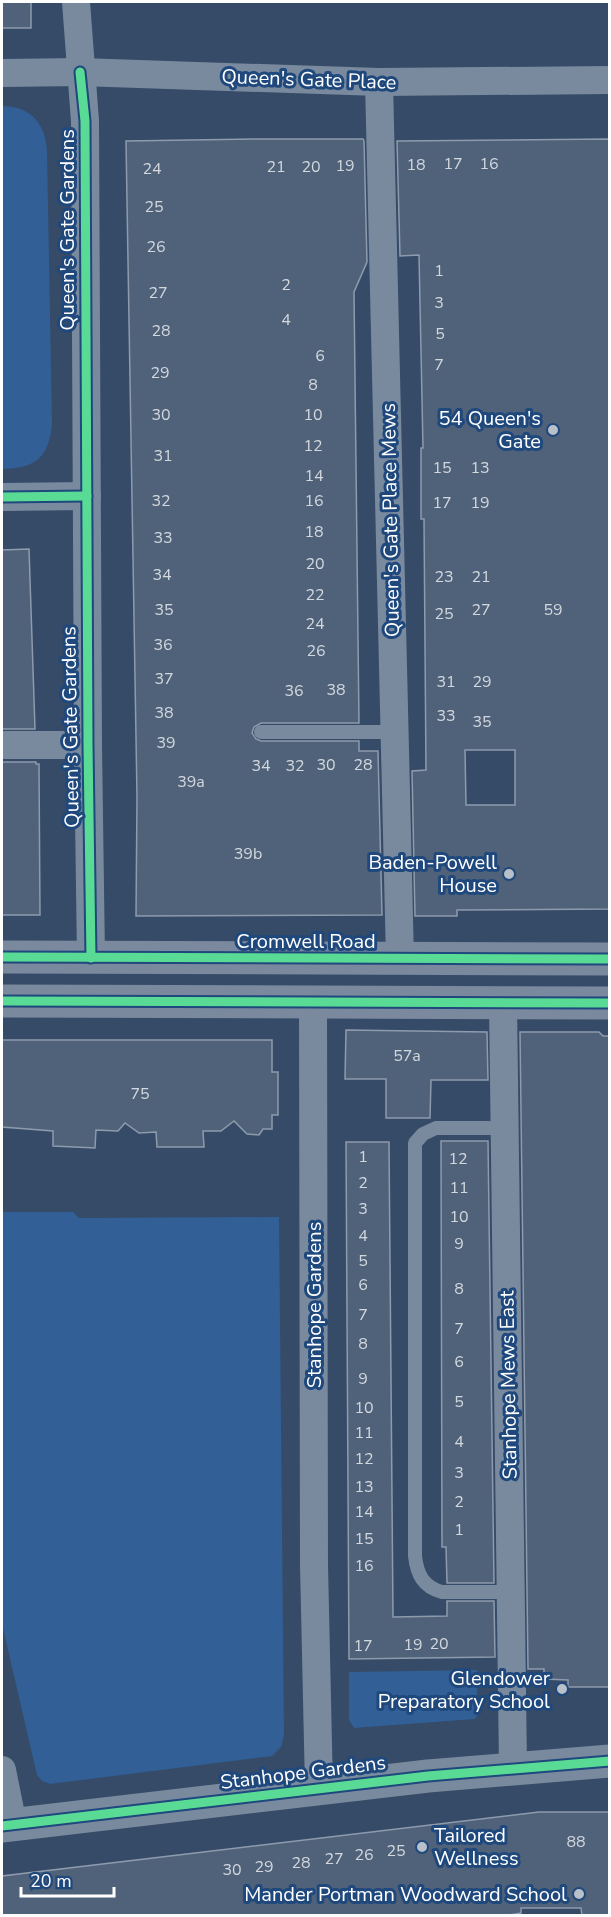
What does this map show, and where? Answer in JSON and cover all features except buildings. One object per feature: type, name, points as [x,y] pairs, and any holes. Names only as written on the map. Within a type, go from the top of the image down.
[{"type":"highway","name":"Cromwell Road","points":[[2,957],[609,959]]},
{"type":"highway","points":[[2,1001],[609,1003]]},
{"type":"street","points":[[2,73],[80,72],[76,2]]},
{"type":"street","name":"Queen's Gate Place","points":[[80,72],[379,82],[609,80]]},
{"type":"street","name":"Queen's Gate Gardens","points":[[80,72],[85,121],[91,958]]},
{"type":"street","name":"Queen's Gate Place Mews","points":[[379,82],[400,959]]},
{"type":"street","points":[[2,497],[87,496]]},
{"type":"street","points":[[2,745],[88,745]]},
{"type":"street","name":"Stanhope Gardens","points":[[313,1002],[314,1565],[319,1788]]},
{"type":"street","name":"Stanhope Mews East","points":[[503,1003],[513,1768]]},
{"type":"street","name":"Stanhope Gardens","points":[[2,1770],[7,1825],[319,1788],[513,1768],[609,1761]]},
{"type":"lane","points":[[261,732],[394,732]]},
{"type":"lane","points":[[505,1128],[436,1128],[423,1134],[415,1143],[415,1556],[417,1572],[432,1590],[511,1592]]},
{"type":"shaded area","points":[[2,106],[28,113],[39,124],[46,140],[52,425],[47,446],[38,460],[23,467],[2,469]]},
{"type":"shaded area","points":[[2,1212],[73,1212],[79,1218],[279,1217],[284,1736],[281,1747],[272,1756],[50,1784],[42,1781],[37,1775],[2,1624]]},
{"type":"shaded area","points":[[477,1670],[477,1716],[475,1719],[354,1728],[349,1720],[349,1672]]},
{"type":"cycle path","points":[[80,72],[85,121],[91,958]]},
{"type":"cycle path","points":[[2,497],[87,496]]},
{"type":"cycle path","points":[[2,957],[610,959]]},
{"type":"cycle path","points":[[2,1001],[610,1003]]},
{"type":"cycle path","points":[[2,1826],[428,1776],[610,1761]]},
{"type":"place","name":"54 Queen's Gate","points":[[553,430]]},
{"type":"place","name":"Baden-Powell House","points":[[509,874]]},
{"type":"place","name":"Glendower Preparatory School","points":[[562,1689]]},
{"type":"place","name":"Tailored Wellness","points":[[422,1847]]},
{"type":"place","name":"Mander Portman Woodward School","points":[[579,1894]]}]
